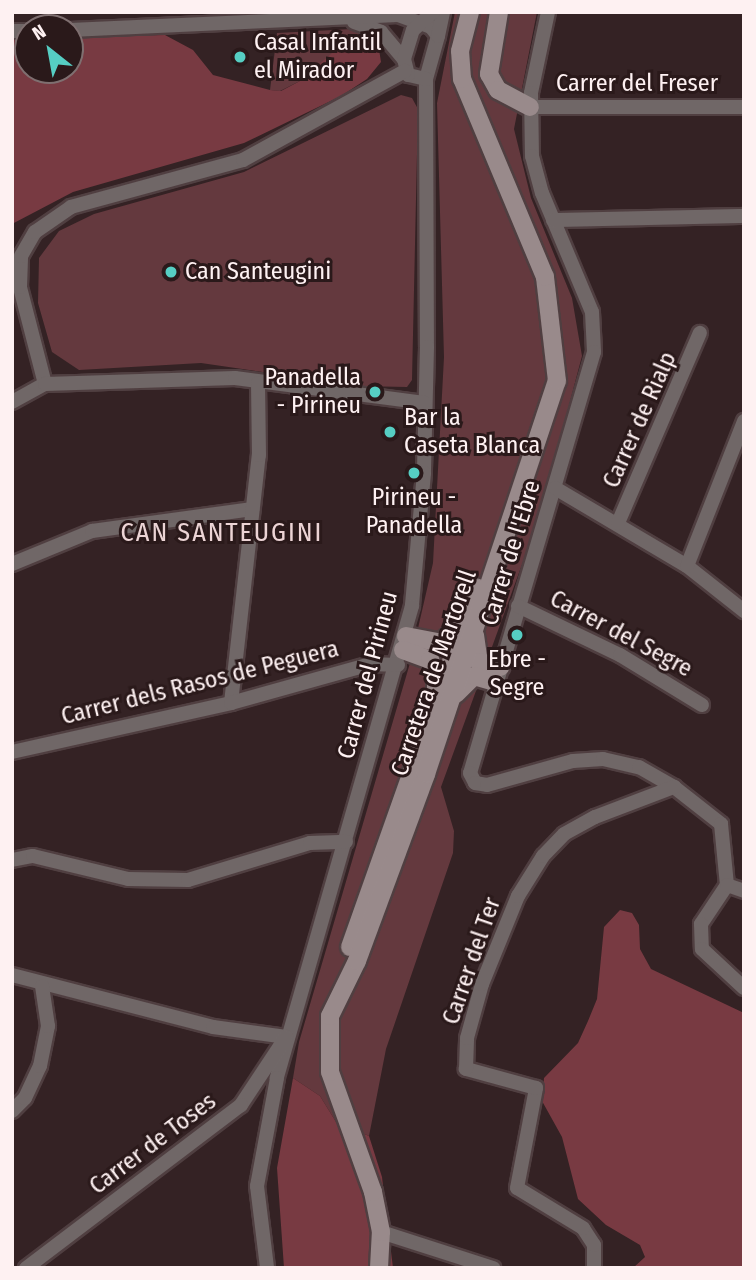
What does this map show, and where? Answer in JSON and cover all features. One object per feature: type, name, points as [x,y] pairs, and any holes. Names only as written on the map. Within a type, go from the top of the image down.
[{"type":"main road","name":"Carretera de Martorell","points":[[379,1268],[381,1232],[370,1181],[330,1072],[328,1030],[334,1002],[357,961],[384,893],[442,704],[557,381],[545,277],[462,79],[460,51],[470,12]]},
{"type":"main road","points":[[499,12],[489,74],[498,90],[530,107]]},
{"type":"main road","points":[[402,650],[441,643],[471,622],[477,586],[555,356]]},
{"type":"main road","points":[[477,586],[475,607],[459,653],[472,667],[497,674]]},
{"type":"main road","name":"Carretera de Martorell","points":[[471,622],[472,667]]},
{"type":"main road","points":[[402,650],[422,655],[433,664],[442,704]]},
{"type":"main road","points":[[442,704],[472,667]]},
{"type":"street","points":[[45,384],[20,287],[21,256],[35,232],[71,207],[243,160],[405,65],[411,34],[433,12]]},
{"type":"street","name":"Carrer del Pirineu","points":[[267,1268],[257,1185],[286,1037],[402,650],[419,561],[424,403],[426,79],[443,12]]},
{"type":"street","name":"Carrer de l'Ebre","points":[[548,12],[530,107],[534,164],[553,220],[592,312],[595,338],[588,382],[470,764],[475,783],[494,784],[573,761],[603,759],[639,767],[674,787]]},
{"type":"street","points":[[84,29],[398,15],[431,27],[438,36]]},
{"type":"street","points":[[342,19],[381,32],[416,80],[426,79]]},
{"type":"street","name":"Carrer del Freser","points":[[530,107],[744,107]]},
{"type":"street","points":[[553,220],[744,216]]},
{"type":"street","name":"Carrer de Rialp","points":[[618,523],[700,334]]},
{"type":"street","points":[[12,401],[45,384],[235,378],[424,403]]},
{"type":"street","points":[[231,703],[259,456],[258,383]]},
{"type":"street","points":[[687,566],[744,421]]},
{"type":"street","points":[[555,488],[687,566],[744,611]]},
{"type":"street","points":[[12,564],[92,531],[253,509]]},
{"type":"street","name":"Carrer del Segre","points":[[518,606],[620,655],[702,705]]},
{"type":"street","name":"Carrer dels Rasos de Peguera","points":[[12,752],[231,703],[371,663],[402,650]]},
{"type":"street","points":[[674,787],[721,824],[727,885],[701,924],[702,949],[744,988]]},
{"type":"street","name":"Carrer del Ter","points":[[594,1268],[594,1245],[583,1228],[517,1188],[536,1087],[466,1069],[467,1038],[482,984],[518,896],[543,856],[564,834],[595,817],[674,787]]},
{"type":"street","points":[[12,860],[33,856],[128,879],[188,880],[310,844],[346,842]]},
{"type":"street","points":[[727,885],[744,891]]},
{"type":"street","points":[[12,975],[42,986],[213,1027],[286,1037]]},
{"type":"street","points":[[12,1111],[25,1098],[40,1066],[48,1026],[42,986]]},
{"type":"street","name":"Carrer de Toses","points":[[26,1268],[241,1105],[286,1037]]},
{"type":"street","points":[[381,1232],[493,1268]]},
{"type":"shaded area","points":[[455,12],[537,12],[514,129],[531,198],[572,298],[582,356],[540,515],[441,787],[454,831],[453,853],[386,1049],[369,1136],[336,1122],[320,1096],[293,1078],[299,1042],[410,663],[433,563],[444,357],[437,103]]},
{"type":"shaded area","points":[[352,29],[366,32],[378,43],[370,37],[349,40],[300,81],[280,91],[270,90],[277,33]]},
{"type":"shaded area","points":[[165,35],[193,50],[213,75],[281,91],[300,81],[340,46],[359,37],[378,43],[381,62],[367,79],[341,96],[244,143],[73,192],[12,224],[12,39],[14,84],[84,84],[84,37]]},
{"type":"shaded area","points":[[401,95],[412,98],[418,109],[412,380],[407,387],[358,386],[201,363],[79,370],[52,352],[38,303],[39,258],[59,231],[94,214],[244,172]]},
{"type":"shaded area","points":[[620,910],[632,913],[639,925],[640,949],[651,969],[744,1013],[744,1268],[633,1268],[645,1257],[640,1245],[606,1225],[578,1199],[562,1137],[542,1101],[544,1078],[578,1043],[597,999],[604,927]]},
{"type":"shaded area","points":[[293,1078],[320,1096],[336,1122],[369,1136],[382,1177],[393,1268],[284,1268],[277,1168]]},
{"type":"place","name":"Casal Infantil el Mirador","points":[[240,57]]},
{"type":"place","name":"Can Santeugini","points":[[171,272]]},
{"type":"place","name":"Panadella - Pirineu","points":[[375,392]]},
{"type":"place","name":"Bar la Caseta Blanca","points":[[390,432]]},
{"type":"place","name":"Pirineu - Panadella","points":[[414,473]]},
{"type":"place","name":"Ebre - Segre","points":[[517,635]]},
{"type":"district","name":"CAN SANTEUGINI","points":[[222,533]]}]
